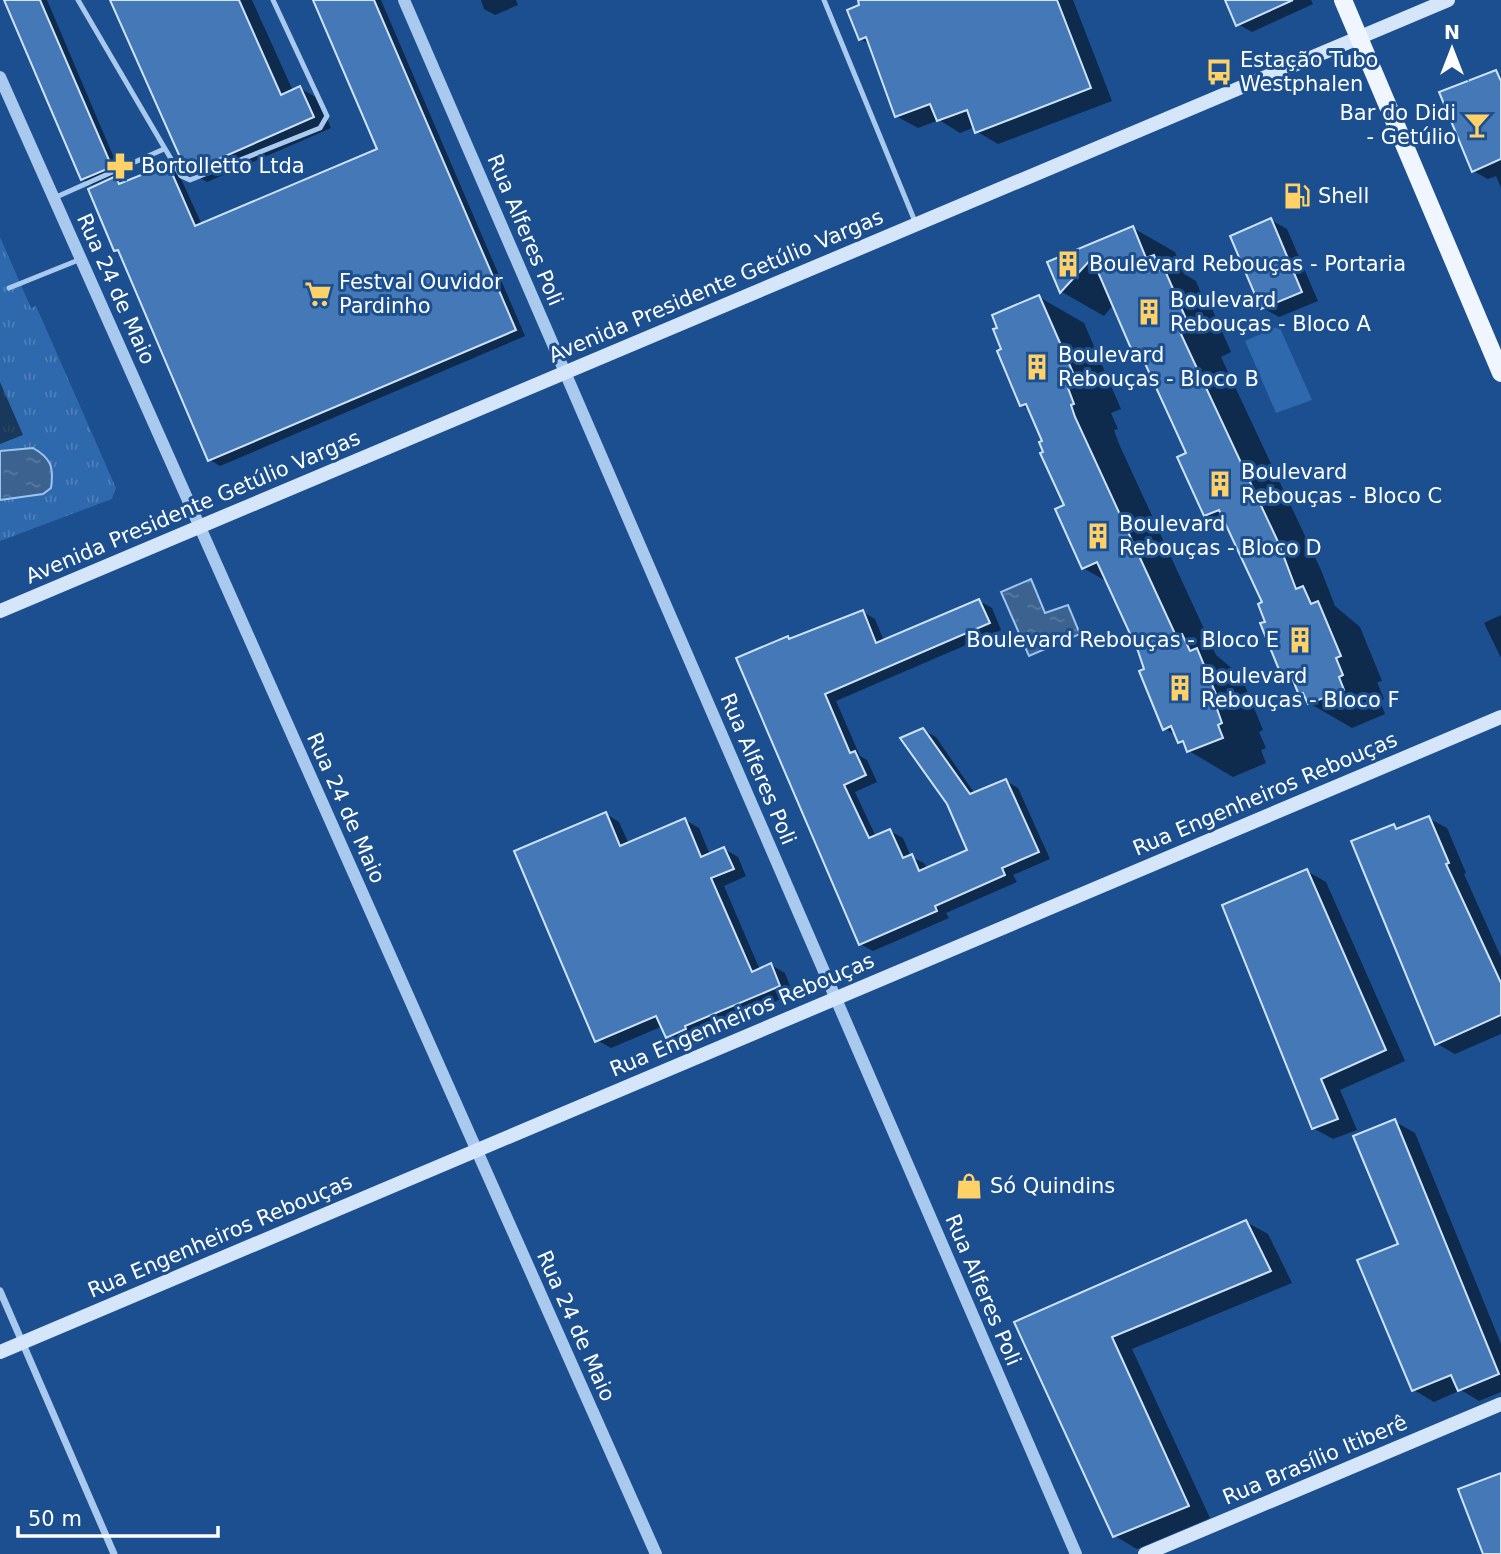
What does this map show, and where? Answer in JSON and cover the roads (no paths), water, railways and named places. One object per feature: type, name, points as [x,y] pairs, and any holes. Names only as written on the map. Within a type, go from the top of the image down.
[{"type":"main road","points":[[1343,0],[1501,373]]},
{"type":"main road","name":"Avenida Presidente Getúlio Vargas","points":[[0,611],[1448,0]]},
{"type":"main road","name":"Rua Engenheiros Rebouças","points":[[0,1352],[1501,717]]},
{"type":"main road","name":"Rua Brasílio Itiberê","points":[[1145,1554],[1501,1404]]},
{"type":"street","name":"Rua Alferes Poli","points":[[404,0],[1076,1554]]},
{"type":"street","name":"Rua 24 de Maio","points":[[0,77],[656,1554]]},
{"type":"street","points":[[0,1291],[114,1554]]},
{"type":"lane","points":[[78,0],[164,149],[181,176],[190,180],[320,128],[327,116],[273,0]]},
{"type":"lane","points":[[824,0],[917,225]]},
{"type":"lane","points":[[54,198],[164,149]]},
{"type":"lane","points":[[9,288],[81,258]]},
{"type":"water","points":[[33,448],[50,464],[51,488],[43,494],[0,500],[0,451]]},
{"type":"water","points":[[1031,579],[1045,613],[1068,605],[1080,634],[1029,656],[1001,592]]},
{"type":"place","name":"Estação Tubo Westphalen","points":[[1219,72]]},
{"type":"place","name":"Bar do Didi - Getúlio","points":[[1477,125]]},
{"type":"place","name":"Bortolletto Ltda","points":[[120,166]]},
{"type":"place","name":"Shell","points":[[1297,196]]},
{"type":"place","name":"Boulevard Rebouças - Portaria","points":[[1068,264]]},
{"type":"place","name":"Festval Ouvidor Pardinho","points":[[318,294]]},
{"type":"place","name":"Boulevard Rebouças - Bloco A","points":[[1149,312]]},
{"type":"place","name":"Boulevard Rebouças - Bloco B","points":[[1037,367]]},
{"type":"place","name":"Boulevard Rebouças - Bloco C","points":[[1220,484]]},
{"type":"place","name":"Boulevard Rebouças - Bloco D","points":[[1098,536]]},
{"type":"place","name":"Boulevard Rebouças - Bloco E","points":[[1300,640]]},
{"type":"place","name":"Boulevard Rebouças - Bloco F","points":[[1180,688]]},
{"type":"place","name":"Só Quindins","points":[[969,1186]]}]
